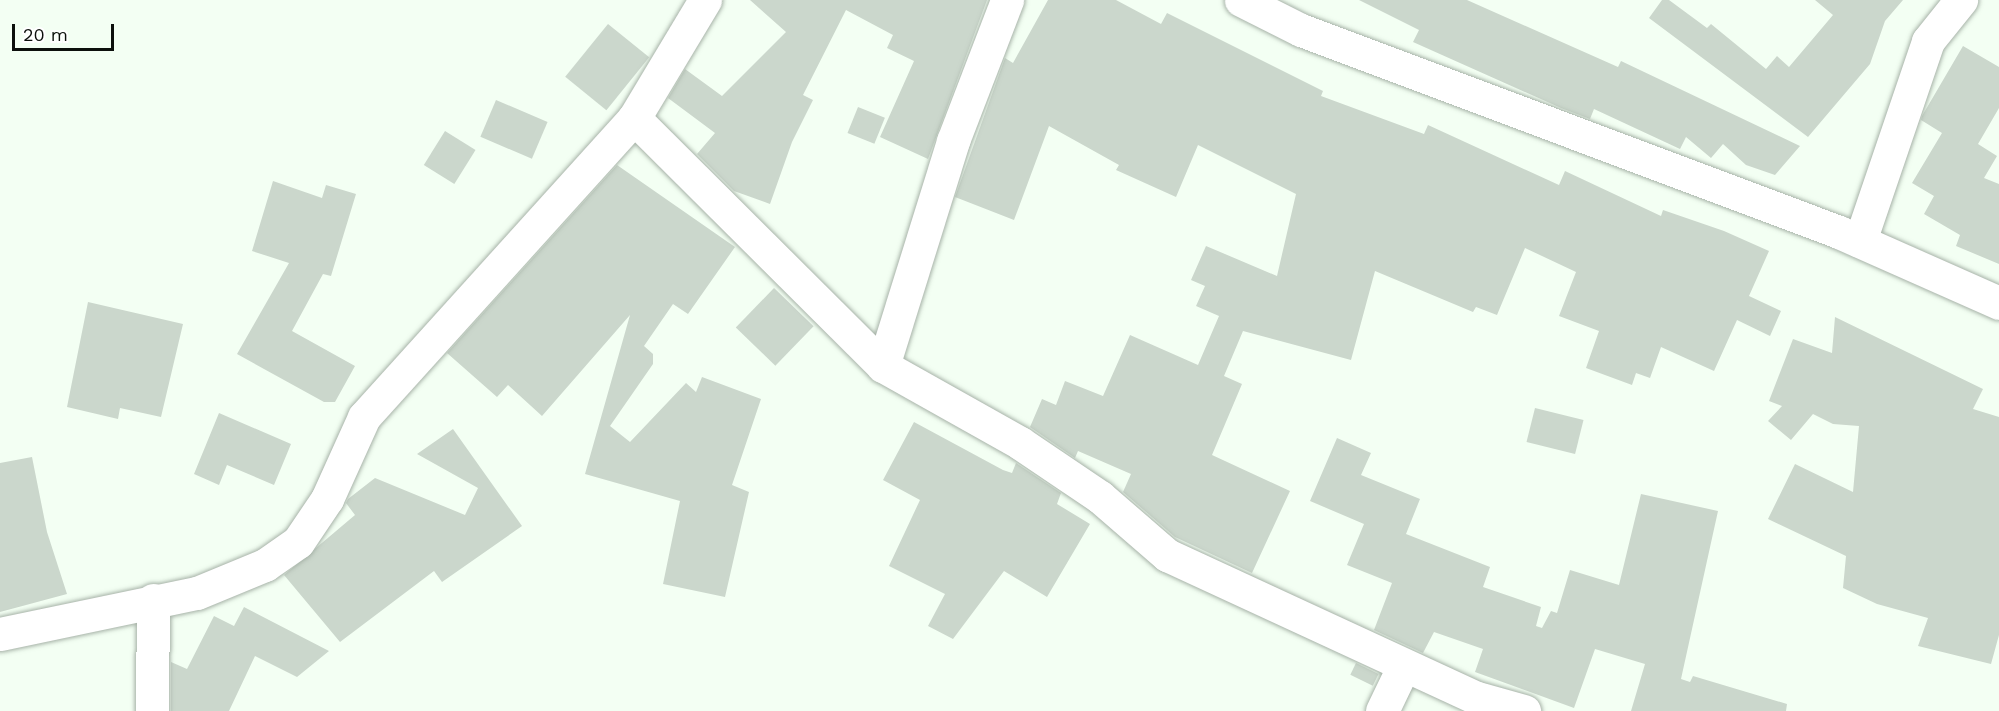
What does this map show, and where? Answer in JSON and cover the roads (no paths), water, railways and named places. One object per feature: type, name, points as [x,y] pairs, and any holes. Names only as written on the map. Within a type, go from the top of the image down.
[{"type":"street","points":[[0,634],[35,630],[153,600],[197,593],[265,565],[298,542],[327,499],[364,417],[634,118],[705,0]]},
{"type":"street","points":[[883,366],[953,141],[1007,0]]},
{"type":"street","points":[[1241,0],[1301,30],[1860,241],[1999,303]]},
{"type":"street","points":[[1860,241],[1928,41],[1961,0]]},
{"type":"street","points":[[634,118],[883,366],[1020,443],[1100,497],[1167,555],[1476,698],[1524,711]]},
{"type":"street","points":[[153,600],[153,711]]},
{"type":"street","points":[[1382,711],[1404,665]]}]
